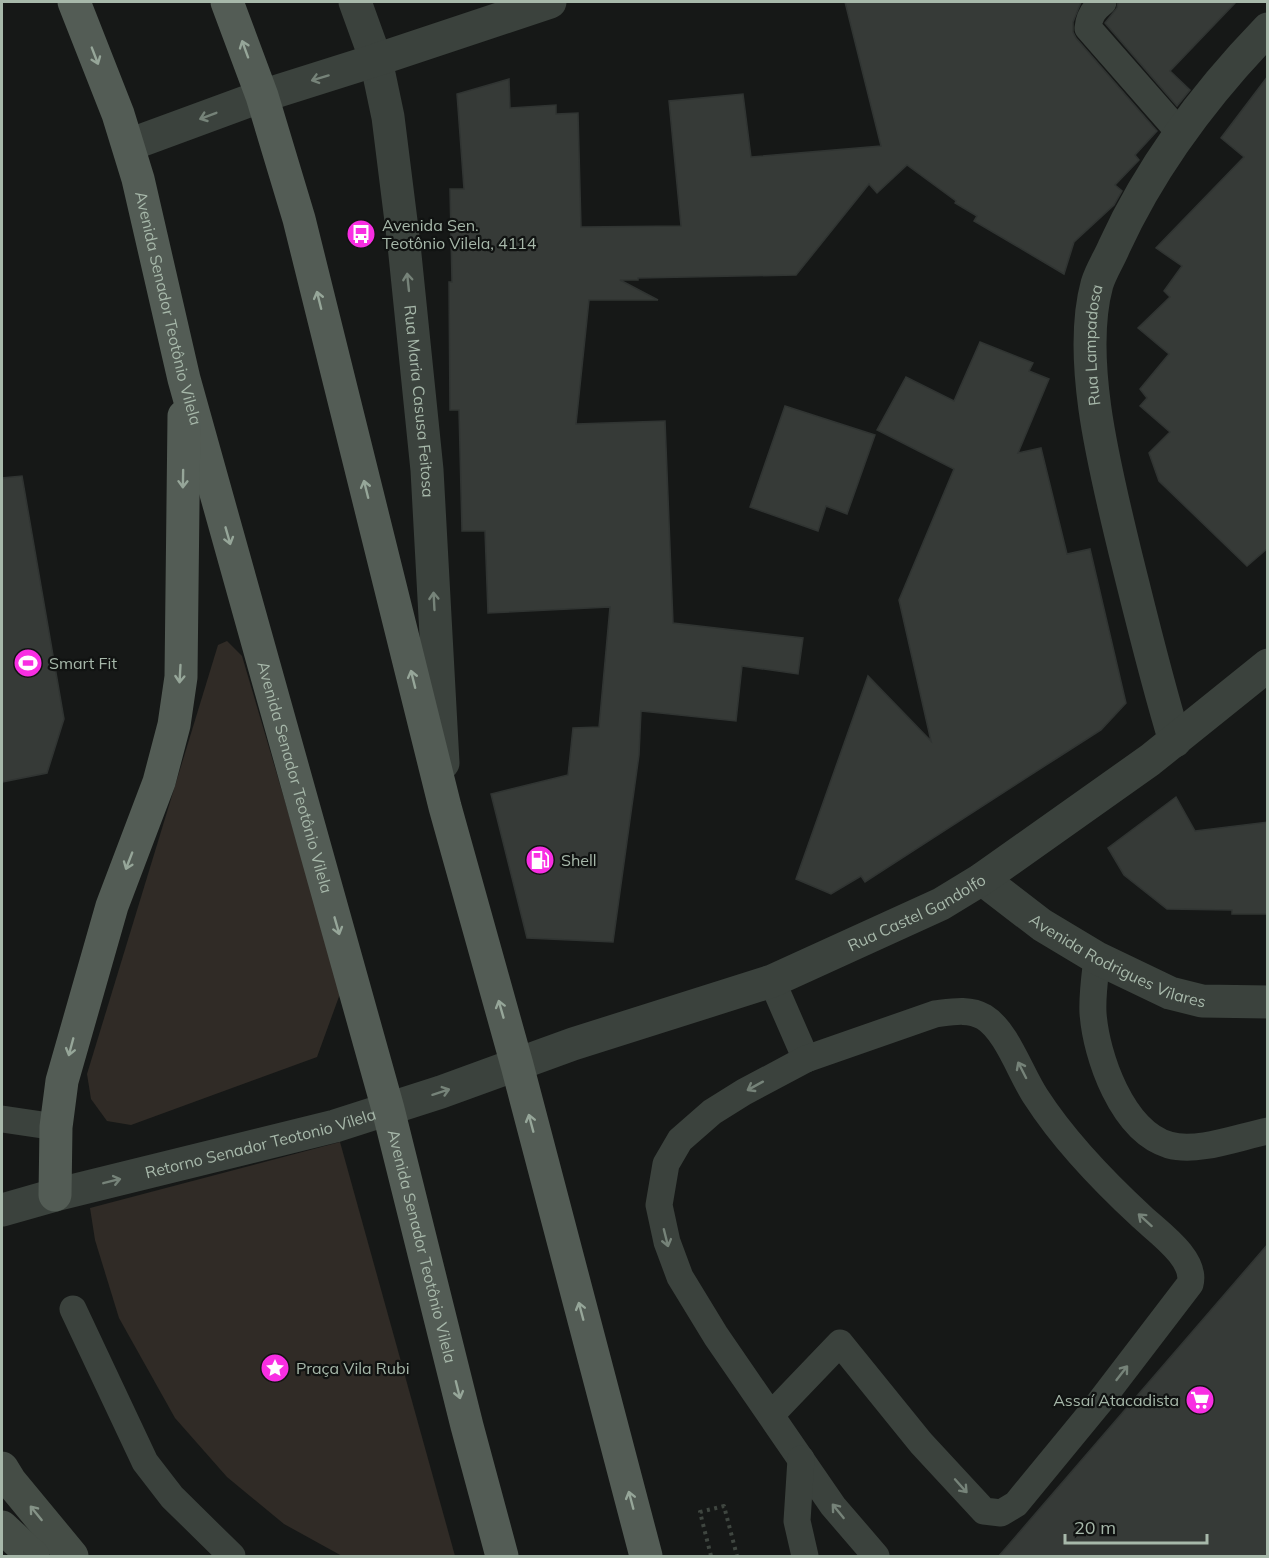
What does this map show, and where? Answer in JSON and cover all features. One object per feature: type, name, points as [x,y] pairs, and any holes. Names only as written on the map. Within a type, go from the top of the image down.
[{"type":"main road","name":"Avenida Senador Teotônio Vilela","points":[[74,2],[129,145],[148,215],[184,379],[388,1109],[502,1557]]},
{"type":"main road","points":[[227,2],[262,96],[299,219],[445,807],[517,1065],[646,1557]]},
{"type":"main road","points":[[55,1195],[56,1126],[62,1081],[112,906],[159,782],[174,725],[181,677],[184,379]]},
{"type":"street","name":"Rua Maria Casusa Feitosa","points":[[355,2],[376,60],[388,117],[404,245],[427,470],[445,807]]},
{"type":"street","points":[[129,145],[262,96],[550,2]]},
{"type":"street","name":"Rua Lampadosa","points":[[1175,741],[1156,679],[1105,466],[1092,373],[1091,331],[1097,283],[1129,213],[1180,133],[1236,62],[1268,29]]},
{"type":"street","name":"Rua Castel Gandolfo","points":[[517,1065],[573,1044],[772,981],[941,904],[982,879],[1175,741],[1268,665]]},
{"type":"street","name":"Avenida Rodrigues Vilares","points":[[982,879],[1042,925],[1097,958],[1170,993],[1202,1001],[1268,1002]]},
{"type":"street","name":"Retorno Senador Teotonio Vilela","points":[[2,1210],[335,1126],[517,1065]]},
{"type":"street","points":[[2,1468],[72,1557]]},
{"type":"street","points":[[2,1527],[33,1557]]},
{"type":"lane","points":[[1103,2],[1089,19],[1088,28],[1180,133]]},
{"type":"lane","points":[[1097,958],[1093,1010],[1100,1052],[1113,1088],[1129,1114],[1150,1136],[1170,1145],[1201,1147],[1268,1131]]},
{"type":"lane","points":[[772,981],[806,1059]]},
{"type":"lane","points":[[771,1415],[840,1343],[921,1443],[984,1511],[1001,1513],[1016,1504],[1190,1284],[1192,1278],[1190,1270],[1176,1248],[1134,1210],[1072,1147],[1035,1096],[996,1029],[984,1017],[972,1012],[956,1011],[935,1014],[806,1059],[712,1112],[680,1140],[666,1164],[659,1205],[667,1242],[680,1277],[716,1336],[801,1459],[834,1506],[876,1557]]},
{"type":"lane","points":[[2,1119],[56,1126]]},
{"type":"lane","points":[[73,1309],[145,1462],[172,1497],[232,1557]]},
{"type":"lane","points":[[801,1459],[797,1521],[805,1557]]},
{"type":"path","points":[[711,1557],[700,1512],[724,1506],[737,1557]]},
{"type":"shaded area","points":[[227,641],[242,656],[341,991],[317,1057],[131,1125],[107,1121],[91,1099],[87,1074],[218,645]]},
{"type":"shaded area","name":"Praça Vila Rubi","points":[[340,1142],[455,1556],[342,1556],[284,1524],[227,1477],[175,1418],[119,1318],[95,1240],[90,1208]]},
{"type":"building","points":[[845,2],[1081,2],[1073,22],[1073,32],[1076,38],[1157,131],[1135,155],[1139,160],[1115,185],[1122,191],[1114,205],[1074,242],[1064,274],[974,221],[977,216],[955,203],[956,201],[907,165],[877,193],[869,184],[796,275],[620,280],[658,300],[589,300],[576,424],[665,421],[673,623],[803,638],[798,674],[742,666],[736,721],[641,711],[639,755],[613,942],[527,938],[491,794],[568,775],[573,728],[599,727],[610,607],[488,613],[485,531],[462,531],[459,410],[450,410],[449,282],[452,282],[450,189],[464,189],[457,94],[509,79],[510,108],[556,105],[556,114],[578,113],[581,227],[681,226],[669,101],[743,94],[751,157],[881,146]]},
{"type":"building","points":[[1118,2],[1236,2],[1170,71],[1190,90],[1177,106],[1105,23],[1117,8]]},
{"type":"building","points":[[1268,76],[1268,548],[1247,566],[1159,481],[1149,453],[1170,432],[1140,406],[1147,398],[1140,389],[1169,354],[1138,328],[1170,297],[1164,291],[1182,266],[1156,248],[1244,157],[1221,138]]},
{"type":"building","points":[[980,342],[1033,363],[1029,371],[1049,379],[1018,453],[1041,448],[1067,554],[1090,549],[1126,703],[1101,730],[865,882],[861,876],[831,894],[796,879],[868,676],[931,741],[899,600],[954,469],[877,430],[906,377],[954,401]]},
{"type":"building","points":[[785,406],[875,435],[847,514],[826,506],[818,531],[750,507]]},
{"type":"building","name":"Smart Fit","points":[[22,476],[64,719],[47,773],[2,782],[2,478]]},
{"type":"building","points":[[1176,797],[1195,831],[1268,822],[1268,914],[1232,914],[1232,910],[1167,909],[1124,875],[1108,848]]},
{"type":"building","name":"Assaí Atacadista","points":[[1268,1244],[1268,1557],[998,1557]]},
{"type":"place","name":"Avenida Sen. Teotônio Vilela, 4114","points":[[361,234]]},
{"type":"place","name":"Smart Fit","points":[[28,663]]},
{"type":"place","name":"Shell","points":[[540,860]]},
{"type":"place","name":"Praça Vila Rubi","points":[[275,1368]]},
{"type":"place","name":"Assaí Atacadista","points":[[1200,1400]]}]
